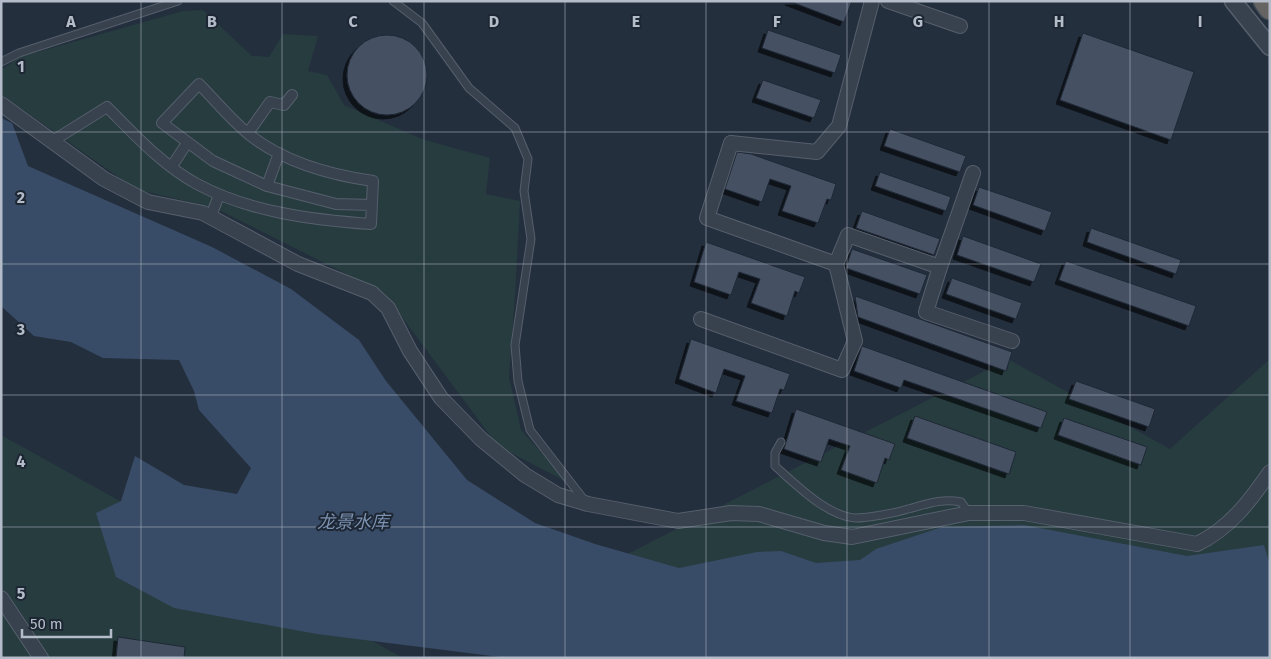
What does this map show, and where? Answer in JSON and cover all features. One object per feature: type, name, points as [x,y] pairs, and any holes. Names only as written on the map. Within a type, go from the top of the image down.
[{"type":"highway","points":[[1265,1],[1270,8]]},
{"type":"street","points":[[836,264],[707,218],[731,143],[817,152],[839,126],[872,1]]},
{"type":"street","points":[[888,1],[960,26]]},
{"type":"street","points":[[1233,1],[1270,47]]},
{"type":"street","points":[[51,142],[107,107],[153,152],[195,184],[219,194],[267,209],[334,222],[371,224],[374,182],[347,177],[279,153],[248,133],[199,84],[162,122],[187,143],[213,161],[267,186],[336,204],[372,206]]},
{"type":"street","points":[[248,133],[270,102],[284,105],[292,95]]},
{"type":"street","points":[[1,104],[104,179],[148,202],[203,213],[298,264],[372,293],[388,308],[410,351],[441,398],[481,439],[525,475],[558,495],[588,504],[678,521],[731,513],[759,514],[824,533],[852,537],[969,513],[1024,513],[1197,544],[1213,536],[1229,522],[1251,500],[1270,472]]},
{"type":"street","points":[[172,166],[187,143]]},
{"type":"street","points":[[267,186],[279,153]]},
{"type":"street","points":[[974,173],[926,312],[1012,341]]},
{"type":"street","points":[[210,216],[219,194]]},
{"type":"street","points":[[334,222],[336,204]]},
{"type":"street","points":[[701,319],[842,370],[855,341],[836,264],[848,235],[940,268]]},
{"type":"street","points":[[1,598],[41,658]]},
{"type":"lane","points":[[1,62],[18,52],[178,1]]},
{"type":"lane","points":[[393,1],[422,23],[469,88],[515,128],[528,159],[524,191],[532,239],[515,345],[518,381],[530,430],[588,504]]},
{"type":"lane","points":[[781,442],[775,453],[775,466],[818,502],[838,512],[855,518],[902,511],[946,499],[961,502],[969,513]]},
{"type":"green space","points":[[203,10],[252,56],[269,57],[283,34],[318,36],[308,71],[327,75],[344,105],[422,139],[490,158],[486,194],[520,201],[509,377],[521,430],[569,483],[498,446],[384,293],[215,208],[135,189],[1,94],[1,70],[20,57],[183,11]]},
{"type":"green space","points":[[1008,359],[1170,449],[1270,359],[1270,658],[612,562]]},
{"type":"green space","points":[[1,435],[403,658],[1,658]]},
{"type":"water","name":"龙景水库","points":[[1,118],[12,123],[28,166],[212,247],[291,289],[359,340],[386,381],[467,480],[535,523],[595,544],[679,568],[757,552],[781,551],[816,563],[860,560],[876,549],[942,527],[1024,525],[1187,556],[1264,545],[1270,565],[1270,658],[508,658],[317,634],[174,608],[116,577],[96,513],[121,501],[135,456],[184,485],[237,494],[251,468],[199,410],[194,391],[179,360],[103,358],[71,342],[34,336],[1,306]]},
{"type":"building","points":[[789,1],[852,1],[844,22]]},
{"type":"building","points":[[768,30],[841,55],[835,73],[762,48]]},
{"type":"building","points":[[1083,33],[1194,72],[1171,140],[1060,100]]},
{"type":"building","points":[[387,35],[402,38],[415,47],[424,60],[427,75],[424,90],[415,103],[402,112],[387,115],[372,112],[359,103],[350,90],[347,75],[350,60],[359,47],[372,38]]},
{"type":"building","points":[[763,80],[821,100],[814,118],[756,98]]},
{"type":"building","points":[[890,129],[966,156],[960,172],[884,146]]},
{"type":"building","points":[[737,152],[751,154],[836,184],[831,200],[827,199],[818,223],[782,211],[791,186],[770,179],[762,202],[725,189]]},
{"type":"building","points":[[880,172],[951,197],[946,211],[875,186]]},
{"type":"building","points":[[979,187],[1052,212],[1045,231],[973,205]]},
{"type":"building","points":[[862,211],[940,239],[934,255],[856,228]]},
{"type":"building","points":[[1091,228],[1181,260],[1176,274],[1087,242]]},
{"type":"building","points":[[963,236],[1041,264],[1034,282],[957,255]]},
{"type":"building","points":[[706,242],[805,277],[799,293],[795,291],[787,316],[751,303],[760,279],[739,272],[731,295],[694,282]]},
{"type":"building","points":[[852,249],[927,275],[920,294],[846,268]]},
{"type":"building","points":[[1066,261],[1196,306],[1189,326],[1059,280]]},
{"type":"building","points":[[952,278],[1022,303],[1016,319],[946,294]]},
{"type":"building","points":[[855,296],[1012,352],[1006,371],[858,317]]},
{"type":"building","points":[[691,339],[790,374],[784,390],[780,389],[772,413],[736,401],[745,376],[724,369],[716,393],[679,379]]},
{"type":"building","points":[[862,346],[1047,412],[1041,428],[904,380],[901,388],[854,371]]},
{"type":"building","points":[[1076,381],[1155,409],[1149,427],[1069,399]]},
{"type":"building","points":[[796,409],[895,444],[889,460],[885,458],[877,483],[841,470],[850,446],[829,439],[821,462],[784,449]]},
{"type":"building","points":[[915,416],[1016,452],[1009,474],[907,438]]},
{"type":"building","points":[[1064,418],[1147,447],[1141,465],[1058,435]]},
{"type":"building","points":[[118,637],[185,647],[184,658],[116,658]]}]
